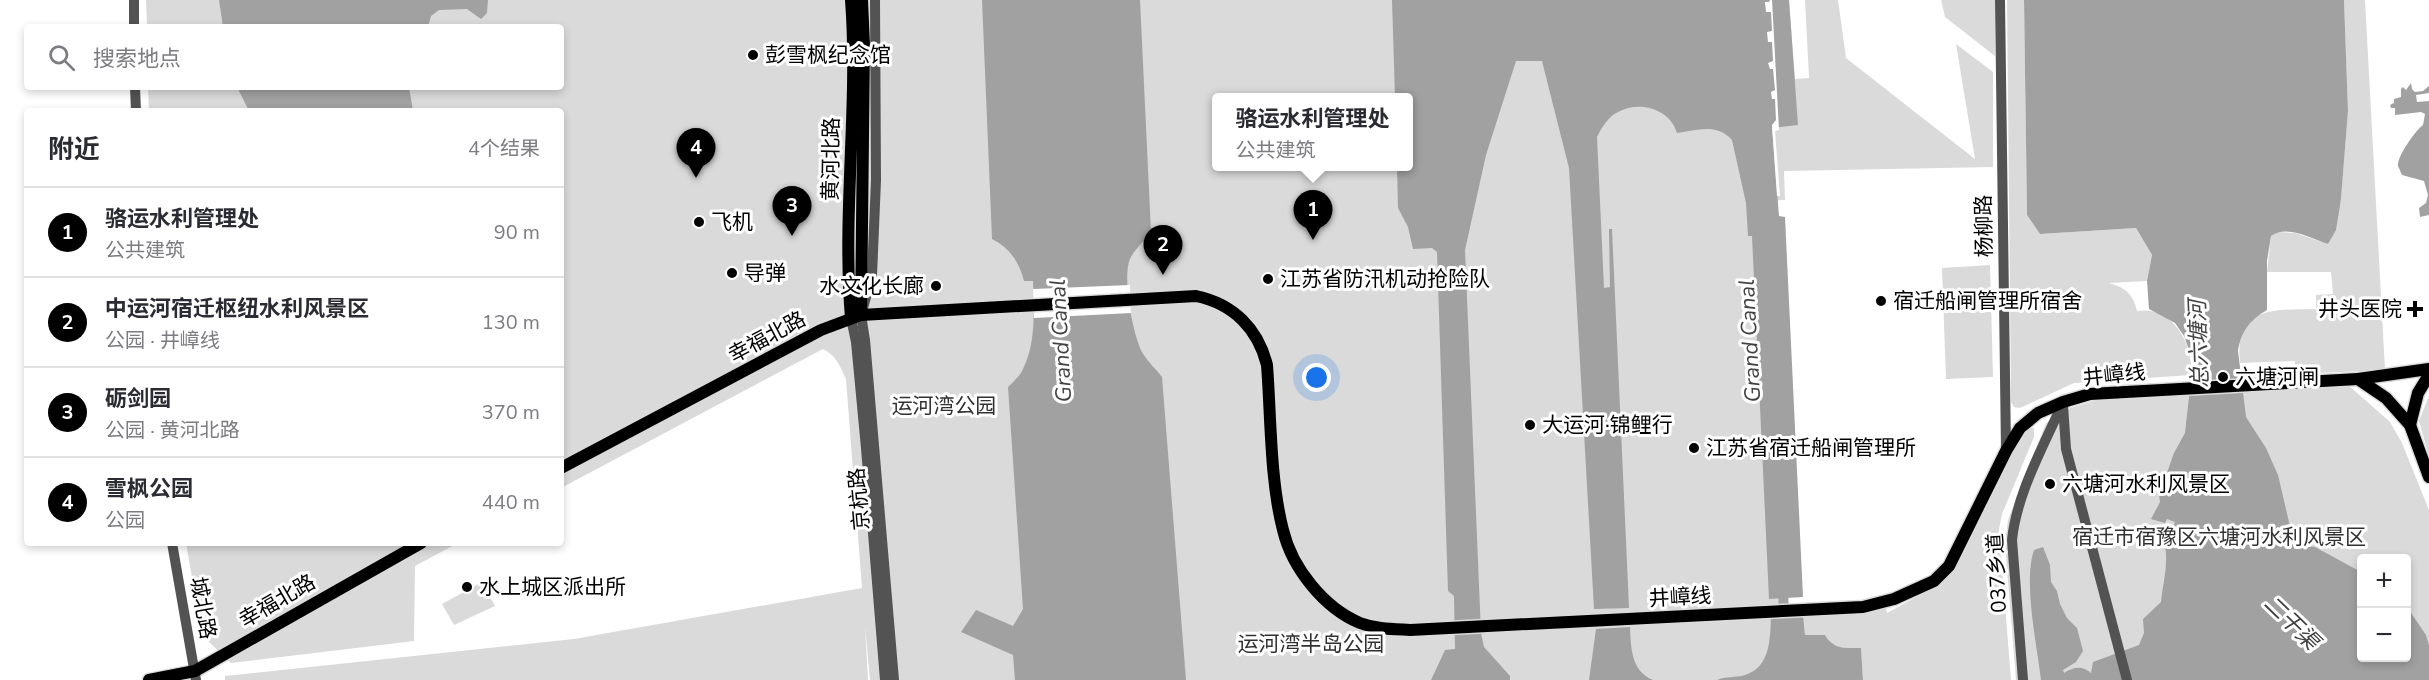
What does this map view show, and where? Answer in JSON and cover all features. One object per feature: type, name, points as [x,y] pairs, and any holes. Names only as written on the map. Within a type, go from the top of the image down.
[{"type":"main road","name":"黄河北路","points":[[851,0],[853,46],[848,276],[856,317]]},
{"type":"main road","name":"黄河北路","points":[[856,317],[864,45],[862,0]]},
{"type":"main road","name":"井嶂线","points":[[1010,307],[1186,296],[1207,298],[1233,311],[1251,328],[1263,351],[1267,366],[1276,489],[1283,531],[1303,574],[1321,596],[1350,618],[1372,626],[1410,630],[1844,608],[1894,600],[1934,581],[1949,566],[2006,451],[2020,428],[2038,413],[2063,402],[2090,394],[2358,379],[2429,369]]},
{"type":"main road","name":"幸福北路","points":[[564,466],[802,339],[856,317],[1010,307]]},
{"type":"main road","points":[[2410,426],[2418,393],[2429,375]]},
{"type":"main road","points":[[2358,379],[2386,398],[2410,426],[2429,477]]},
{"type":"main road","name":"幸福北路","points":[[149,680],[195,675],[416,546]]},
{"type":"street","points":[[134,0],[134,24]]},
{"type":"street","points":[[856,317],[872,276],[876,180],[874,0]]},
{"type":"street","name":"杨柳路","points":[[2000,0],[2006,451]]},
{"type":"street","points":[[135,90],[136,108]]},
{"type":"street","name":"京杭路","points":[[856,317],[856,342],[885,680]]},
{"type":"street","name":"京杭路","points":[[856,317],[865,340],[894,680]]},
{"type":"street","points":[[2063,402],[2066,449],[2127,680]]},
{"type":"street","name":"037乡道","points":[[2023,680],[2012,540],[2014,521],[2020,500],[2063,402]]},
{"type":"street","name":"城北路","points":[[173,546],[195,675]]},
{"type":"green space","points":[[146,0],[1789,0],[1795,79],[1809,78],[1805,0],[1838,0],[1846,58],[1975,159],[1956,44],[1993,72],[1993,167],[1784,171],[1785,200],[1763,201],[1784,680],[870,680],[865,626],[868,680],[225,680],[225,676],[574,639],[862,588],[846,379],[840,365],[823,349],[564,486],[564,108],[149,108],[148,90],[564,90],[564,24],[147,24]]},
{"type":"green space","points":[[1941,0],[1995,0],[1995,56],[1945,17]]},
{"type":"green space","points":[[2007,0],[2024,0],[2027,215],[2040,234],[2136,228],[2152,255],[2147,281],[2109,283],[2128,292],[2137,311],[2161,314],[2170,320],[2178,329],[2189,351],[2191,375],[2074,383],[2020,408],[2014,407],[2011,402]]},
{"type":"green space","points":[[2344,0],[2365,0],[2385,370],[2295,374],[2295,361],[2240,363],[2240,344],[2244,330],[2251,321],[2272,311],[2316,309],[2316,295],[2333,294],[2331,272],[2267,272],[2271,236],[2277,232],[2295,233],[2328,244],[2341,199],[2348,111]]},
{"type":"green space","points":[[1990,265],[1993,377],[1946,379],[1942,268]]},
{"type":"green space","name":"宿迁市宿豫区六塘河水利风景区","points":[[2347,384],[2390,422],[2402,443],[2429,510],[2429,680],[2016,680],[2005,544],[2008,520],[2046,423],[2070,408],[2098,400]]},
{"type":"green space","points":[[2429,396],[2429,456],[2419,421]]},
{"type":"green space","points":[[2030,428],[2034,428],[2034,437],[2002,514],[1999,529],[2011,680],[1863,680],[1861,649],[1836,646],[1825,635],[1805,635],[1803,614],[1886,609],[1887,613],[1929,590],[1961,558],[2021,436]]},
{"type":"green space","points":[[187,546],[452,546],[415,566],[414,641],[231,663],[209,642],[201,629]]},
{"type":"green space","points":[[482,582],[495,606],[454,625],[442,604]]},
{"type":"water","points":[[219,0],[488,0],[487,13],[481,19],[467,9],[439,10],[431,16],[429,24],[223,24]]},
{"type":"water","points":[[982,0],[1140,0],[1151,232],[1131,257],[1127,277],[1132,319],[1139,344],[1144,355],[1162,377],[1186,680],[1015,680],[1013,655],[961,632],[976,610],[1013,626],[1023,609],[1008,387],[1020,374],[1027,359],[1034,315],[1033,281],[1024,281],[1013,256],[992,239]]},
{"type":"water","points":[[1392,0],[1789,0],[1798,125],[1772,128],[1779,216],[1785,217],[1803,597],[1769,599],[1752,236],[1748,236],[1746,203],[1732,140],[1720,131],[1706,129],[1677,133],[1668,118],[1661,113],[1653,109],[1636,107],[1627,108],[1611,117],[1597,137],[1604,288],[1610,287],[1609,229],[1612,229],[1629,608],[1594,609],[1569,168],[1542,61],[1516,61],[1486,155],[1465,250],[1481,633],[1484,647],[1510,676],[1510,680],[1431,680],[1445,650],[1455,649],[1454,596],[1448,591],[1437,252],[1432,248],[1413,249],[1408,227],[1398,208],[1397,171],[1413,171],[1413,93],[1395,93]]},
{"type":"water","points":[[2024,0],[2344,0],[2348,111],[2341,199],[2336,230],[2328,244],[2292,232],[2284,231],[2271,236],[2267,261],[2267,310],[2247,327],[2238,351],[2246,417],[2266,448],[2278,475],[2292,535],[2299,545],[2315,547],[2357,570],[2357,662],[2411,662],[2411,613],[2426,635],[2429,645],[2429,680],[2041,680],[2030,596],[2031,563],[2034,550],[2043,547],[2050,565],[2051,582],[2057,591],[2067,618],[2077,628],[2083,651],[2076,662],[2063,670],[2064,673],[2078,668],[2091,673],[2093,662],[2139,645],[2144,633],[2143,619],[2161,602],[2166,549],[2160,533],[2161,526],[2164,527],[2163,531],[2171,533],[2175,522],[2167,519],[2165,523],[2151,519],[2160,502],[2159,495],[2174,453],[2185,433],[2193,361],[2184,336],[2175,323],[2149,309],[2147,281],[2152,255],[2136,228],[2040,234],[2027,215]]},
{"type":"water","points":[[2411,83],[2415,92],[2423,91],[2429,86],[2429,93],[2416,95],[2417,102],[2429,101],[2429,215],[2420,217],[2419,208],[2426,203],[2428,195],[2424,181],[2402,175],[2398,166],[2404,150],[2423,125],[2425,114],[2421,112],[2395,115],[2395,108],[2391,108],[2390,105],[2394,103],[2394,99],[2401,97],[2401,89],[2403,87],[2406,90]]},
{"type":"water","points":[[238,90],[410,90],[412,108],[248,108]]},
{"type":"water","points":[[1803,614],[1805,635],[1825,635],[1836,646],[1861,648],[1863,680],[1717,680],[1745,675],[1760,666],[1767,651],[1771,616]]},
{"type":"water","points":[[1630,627],[1636,665],[1640,671],[1653,680],[1589,680],[1596,629]]},
{"type":"pier","points":[[1772,0],[1779,130],[1775,131],[1780,196],[1777,196],[1772,125],[1776,120],[1775,99],[1772,99],[1771,92],[1775,90],[1773,69],[1770,69],[1768,63],[1773,61],[1772,42],[1768,42],[1767,32],[1772,31],[1771,12],[1766,12],[1765,2]]},
{"type":"pier","points":[[1130,285],[1131,313],[1034,318],[1033,289]]},
{"type":"waterway","name":"Grand Canal","points":[[1783,584],[1784,620]]},
{"type":"place","name":"彭雪枫纪念馆","points":[[753,55]]},
{"type":"place","name":"雪枫公园","points":[[696,178]]},
{"type":"place","name":"飞机","points":[[699,222]]},
{"type":"place","name":"砺剑园","points":[[792,236]]},
{"type":"place","name":"骆运水利管理处","points":[[1313,240]]},
{"type":"place","name":"导弹","points":[[732,273]]},
{"type":"place","name":"中运河宿迁枢纽水利风景区","points":[[1163,275]]},
{"type":"place","name":"江苏省防汛机动抢险队","points":[[1268,279]]},
{"type":"place","name":"水文化长廊","points":[[936,286]]},
{"type":"place","name":"宿迁船闸管理所宿舍","points":[[1881,301]]},
{"type":"place","name":"井头医院","points":[[2415,309]]},
{"type":"place","name":"六塘河闸","points":[[2223,377]]},
{"type":"place","name":"大运河·锦鲤行","points":[[1530,425]]},
{"type":"place","name":"江苏省宿迁船闸管理所","points":[[1694,448]]},
{"type":"place","name":"六塘河水利风景区","points":[[2050,484]]},
{"type":"place","name":"水上城区派出所","points":[[467,587]]},
{"type":"water label","name":"总六塘河","points":[[2198,344]]},
{"type":"water label","name":"二干渠","points":[[2292,622]]},
{"type":"park label","name":"运河湾公园","points":[[944,406]]},
{"type":"park label","name":"运河湾半岛公园","points":[[1311,644]]}]
